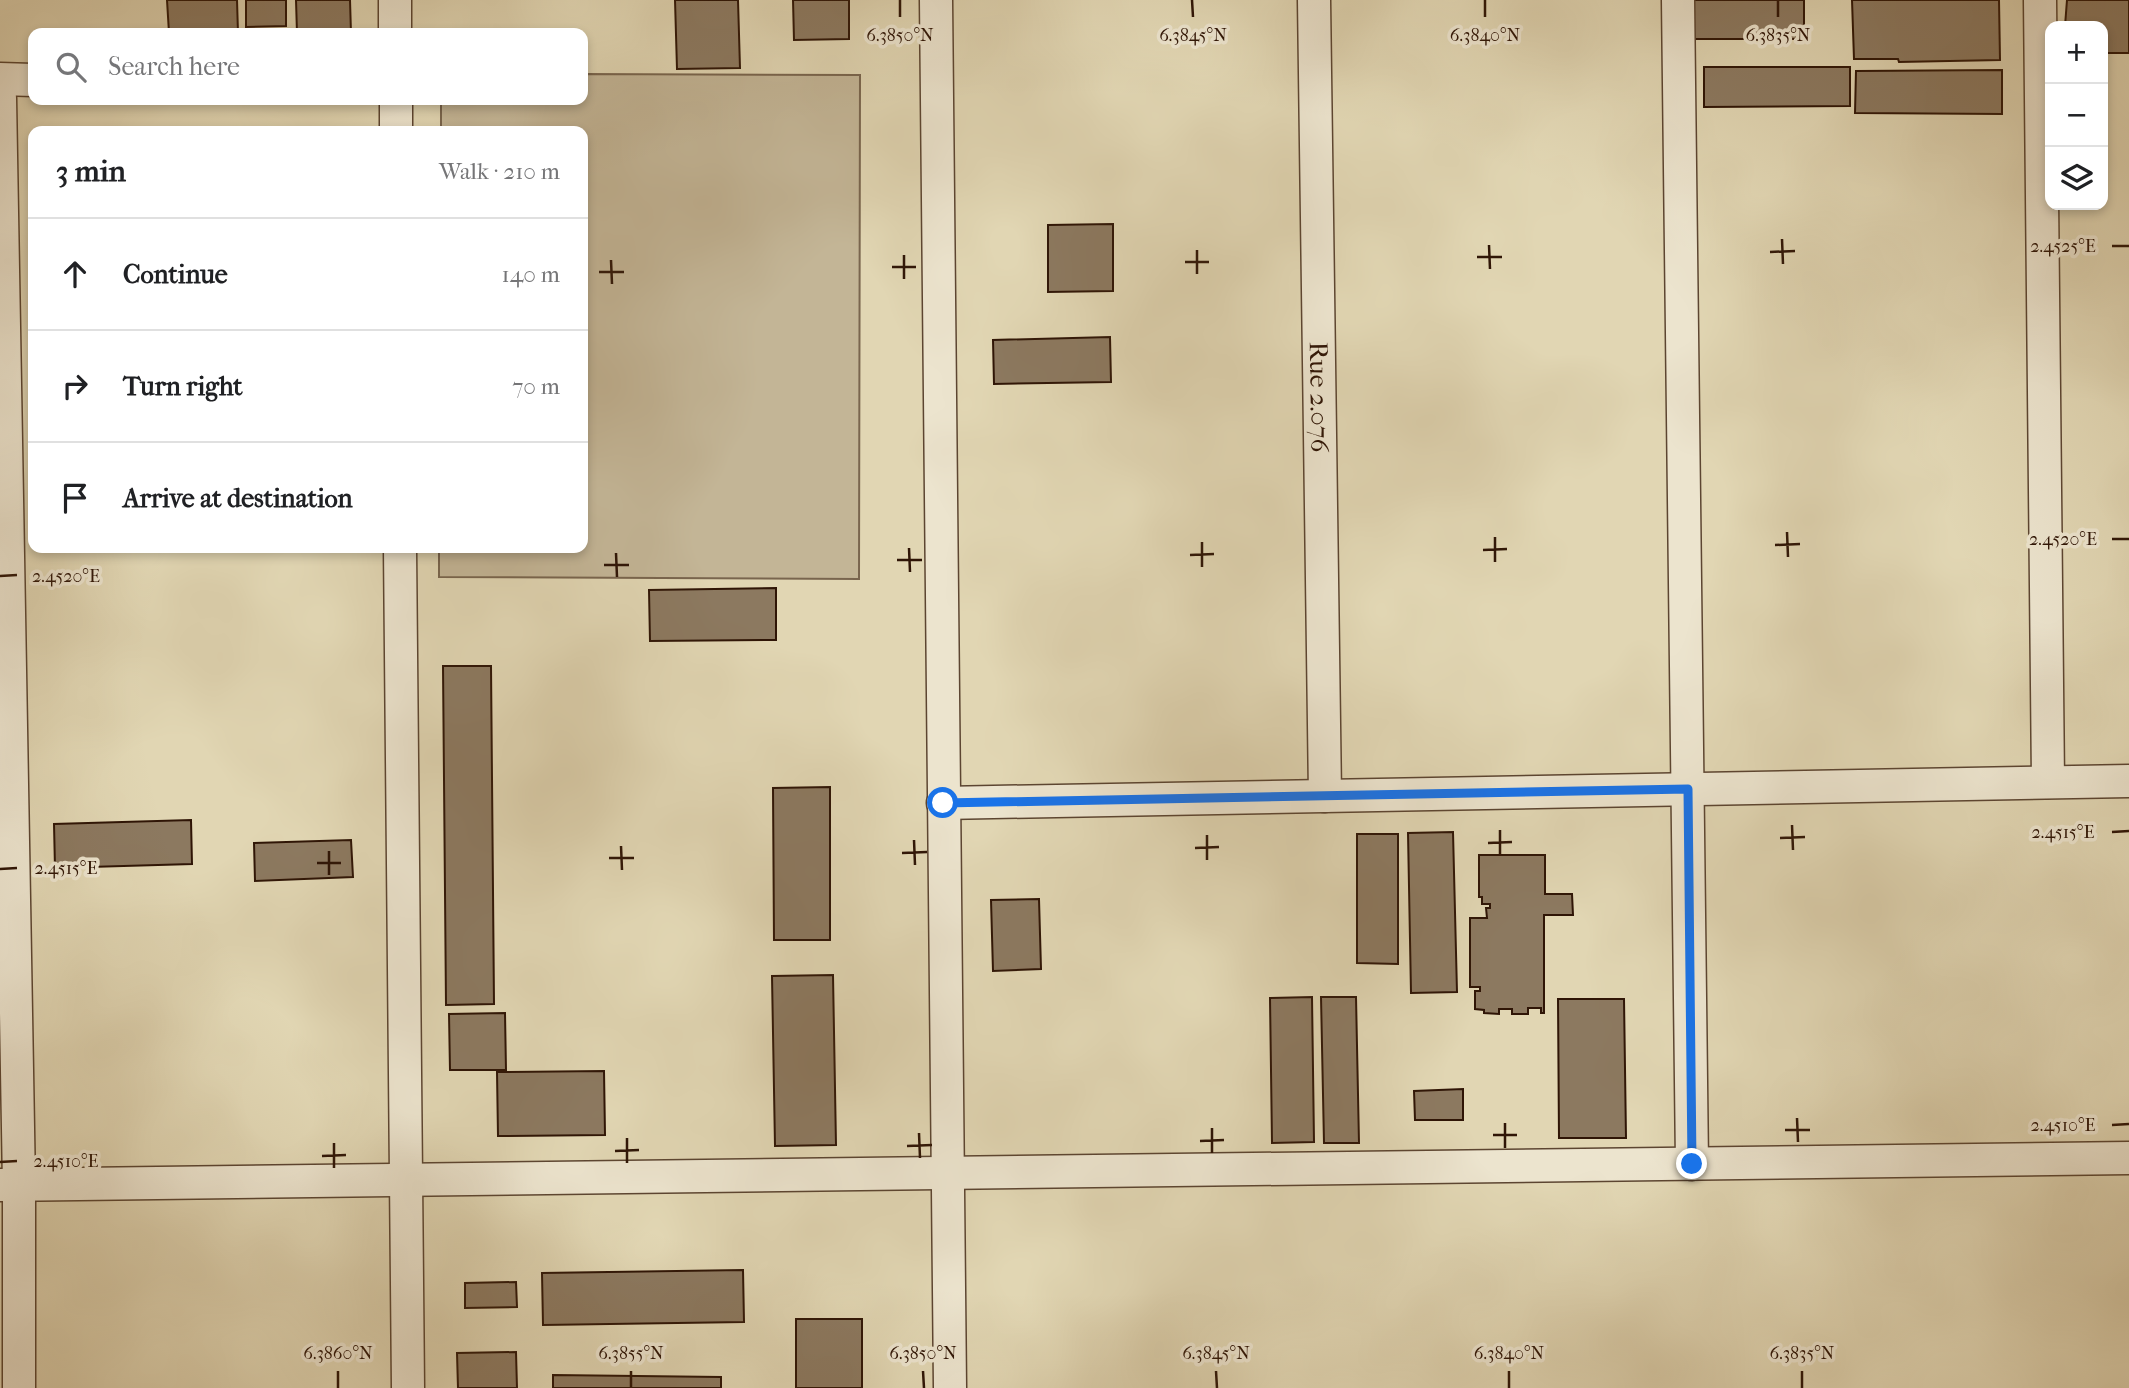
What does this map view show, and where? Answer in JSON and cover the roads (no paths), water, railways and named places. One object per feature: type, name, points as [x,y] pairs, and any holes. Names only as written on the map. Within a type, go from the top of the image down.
[{"type":"street","points":[[395,0],[395,28]]},
{"type":"street","points":[[936,0],[950,1388]]},
{"type":"street","name":"Rue 2.076","points":[[1314,0],[1325,796]]},
{"type":"street","points":[[1678,0],[1692,1164]]},
{"type":"street","points":[[2040,0],[2048,782]]},
{"type":"street","points":[[0,79],[28,80]]},
{"type":"street","points":[[0,97],[9,1185],[19,1388]]},
{"type":"street","points":[[396,105],[396,126]]},
{"type":"street","points":[[400,553],[408,1388]]},
{"type":"street","points":[[943,803],[2129,781]]},
{"type":"street","points":[[9,1185],[2129,1158]]}]
